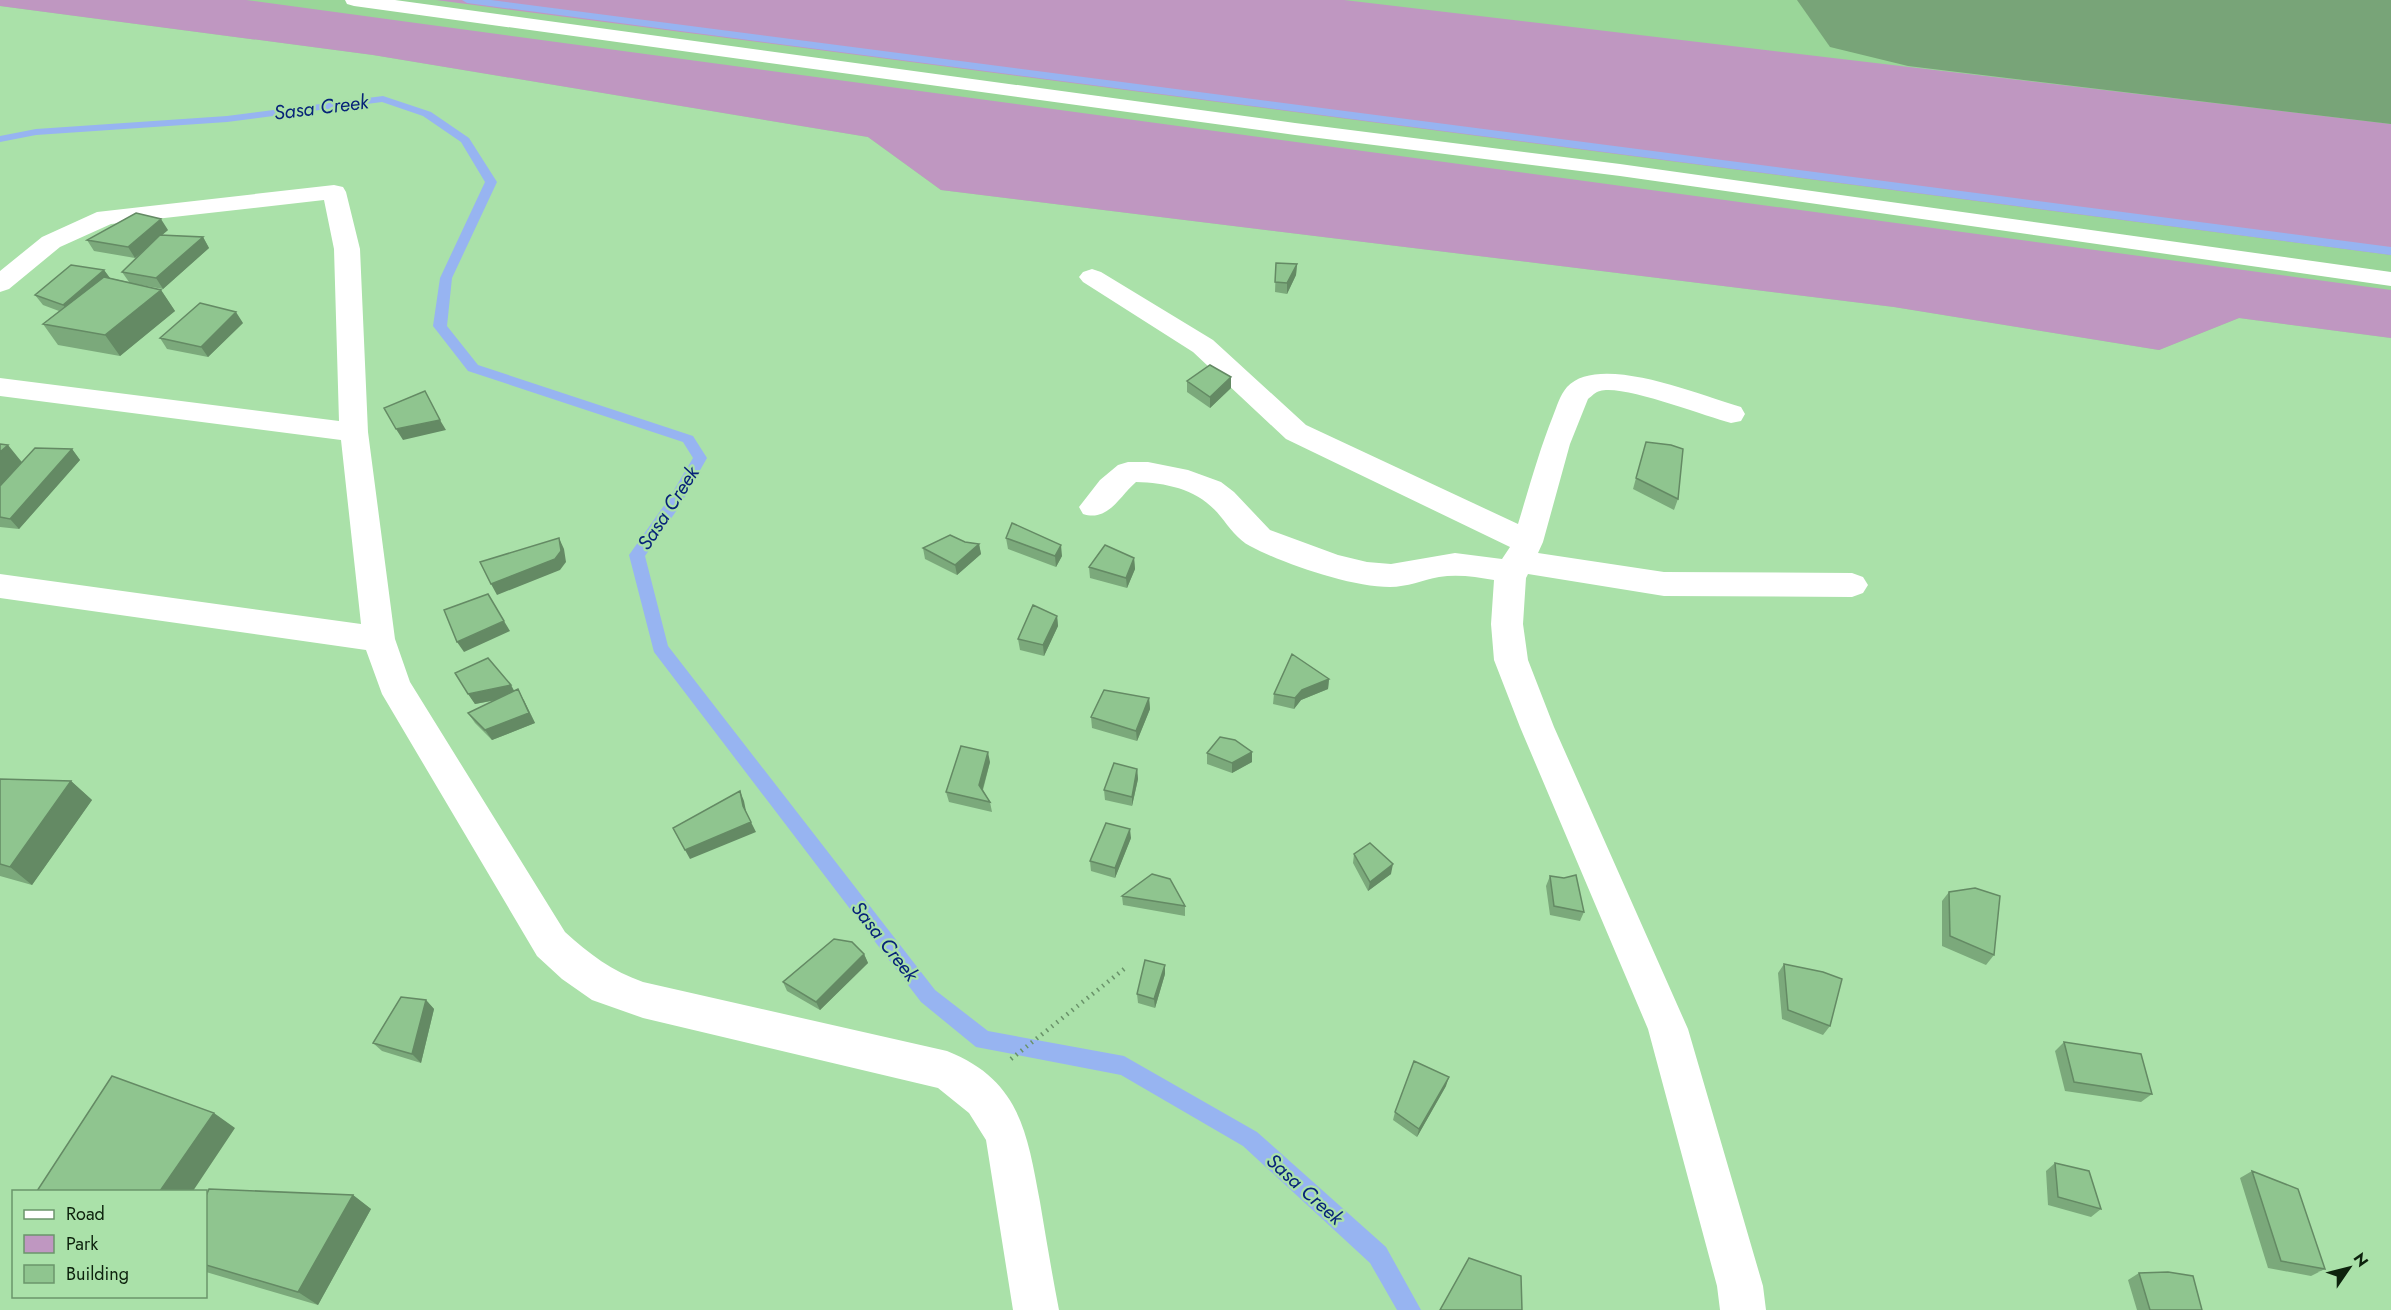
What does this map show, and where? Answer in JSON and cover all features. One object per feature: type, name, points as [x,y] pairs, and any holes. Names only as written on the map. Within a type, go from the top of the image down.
[{"type":"street","points":[[0,284],[51,242],[106,217],[334,192],[347,249],[354,432],[379,639],[394,685],[551,944],[576,967],[606,987],[643,1000],[947,1071],[975,1087],[996,1112],[1007,1138],[1036,1310]]},
{"type":"street","points":[[1092,277],[1203,346],[1296,432],[1519,559]]},
{"type":"street","points":[[1731,414],[1631,384],[1610,381],[1595,382],[1583,388],[1576,395],[1556,444],[1519,559],[1507,624],[1511,660],[1537,727],[1668,1029],[1740,1286],[1743,1310]]},
{"type":"street","points":[[0,387],[354,432]]},
{"type":"street","points":[[1094,507],[1128,472],[1151,472],[1216,492],[1248,530],[1259,538],[1352,570],[1384,575],[1410,574],[1445,565],[1519,559],[1664,584],[1852,585]]},
{"type":"street","points":[[0,586],[379,639]]},
{"type":"lane","points":[[354,0],[1261,125],[1620,170],[2391,279]]},
{"type":"path","points":[[1014,1057],[1124,969]]},
{"type":"shaded area","points":[[0,0],[2391,0],[2391,338],[2239,318],[2159,350],[1894,307],[941,190],[868,137],[373,55],[0,6]]},
{"type":"green space","points":[[0,0],[246,0],[2391,290],[2391,338],[2239,318],[2159,350],[1894,307],[941,190],[868,137],[373,55],[0,6]]},
{"type":"green space","points":[[436,0],[1344,0],[2391,124],[2391,255]]},
{"type":"building","points":[[136,213],[161,219],[128,247],[87,240]]},
{"type":"building","points":[[160,235],[203,237],[156,278],[122,272]]},
{"type":"building","points":[[1276,263],[1297,264],[1287,283],[1275,282]]},
{"type":"building","points":[[71,265],[104,270],[63,305],[35,295]]},
{"type":"building","points":[[104,277],[161,290],[105,335],[43,324]]},
{"type":"building","points":[[200,303],[236,312],[201,347],[160,338]]},
{"type":"building","points":[[1210,365],[1231,377],[1210,397],[1187,381]]},
{"type":"building","points":[[425,391],[440,420],[396,429],[384,408]]},
{"type":"building","points":[[1646,442],[1683,449],[1678,499],[1636,478]]},
{"type":"building","points":[[0,444],[8,445],[0,452]]},
{"type":"building","points":[[35,448],[72,449],[10,519],[0,517],[0,486]]},
{"type":"building","points":[[1012,523],[1061,545],[1055,556],[1006,538]]},
{"type":"building","points":[[950,535],[965,542],[979,544],[955,565],[923,548]]},
{"type":"building","points":[[559,538],[561,551],[555,559],[491,584],[480,562]]},
{"type":"building","points":[[1105,545],[1134,558],[1126,578],[1089,567]]},
{"type":"building","points":[[488,594],[504,621],[457,642],[444,610]]},
{"type":"building","points":[[1033,605],[1057,616],[1043,645],[1018,639]]},
{"type":"building","points":[[1292,654],[1329,679],[1302,690],[1295,698],[1274,694]]},
{"type":"building","points":[[488,658],[511,685],[468,694],[455,673]]},
{"type":"building","points":[[518,689],[529,713],[485,730],[468,713]]},
{"type":"building","points":[[1104,690],[1149,698],[1136,731],[1091,717]]},
{"type":"building","points":[[1220,737],[1235,740],[1252,752],[1232,763],[1207,753]]},
{"type":"building","points":[[961,746],[988,752],[979,785],[990,802],[946,792]]},
{"type":"building","points":[[1114,763],[1137,769],[1132,797],[1104,790]]},
{"type":"building","points":[[0,779],[71,781],[10,867],[0,864]]},
{"type":"building","points":[[740,791],[743,806],[751,822],[685,850],[673,828]]},
{"type":"building","points":[[1106,823],[1130,829],[1115,868],[1090,861]]},
{"type":"building","points":[[1370,843],[1393,864],[1370,882],[1354,854]]},
{"type":"building","points":[[1152,874],[1170,879],[1185,906],[1122,896]]},
{"type":"building","points":[[1576,875],[1584,912],[1554,906],[1550,876],[1564,878]]},
{"type":"building","points":[[1975,888],[2000,896],[1994,955],[1950,936],[1949,892]]},
{"type":"building","points":[[834,939],[852,942],[864,954],[816,1002],[783,982]]},
{"type":"building","points":[[1145,960],[1165,965],[1154,999],[1137,994]]},
{"type":"building","points":[[1784,964],[1823,972],[1842,979],[1830,1026],[1788,1010]]},
{"type":"building","points":[[401,997],[426,1000],[412,1054],[373,1043]]},
{"type":"building","points":[[2064,1042],[2141,1054],[2152,1094],[2074,1082]]},
{"type":"building","points":[[1414,1061],[1449,1077],[1419,1129],[1395,1112]]},
{"type":"building","points":[[112,1076],[214,1113],[161,1190],[38,1190]]},
{"type":"building","points":[[2055,1163],[2089,1171],[2101,1209],[2058,1197]]},
{"type":"building","points":[[2252,1171],[2298,1189],[2325,1269],[2281,1261]]},
{"type":"building","points":[[209,1189],[353,1195],[298,1292],[207,1265],[207,1194]]},
{"type":"building","points":[[1469,1258],[1521,1276],[1522,1310],[1440,1310]]},
{"type":"building","points":[[2168,1272],[2193,1276],[2202,1310],[2150,1310],[2139,1273]]},
{"type":"waterway","points":[[467,0],[2391,251]]},
{"type":"waterway","name":"Sasa Creek","points":[[0,139],[36,132],[227,119],[383,99],[427,114],[465,140],[491,182],[446,278],[440,326],[473,368],[688,439],[700,458],[674,503],[637,555],[660,648],[928,996],[983,1040],[1124,1066],[1250,1139],[1378,1255],[1410,1310]]},
{"type":"runway","points":[[1908,0],[2391,54]]}]
